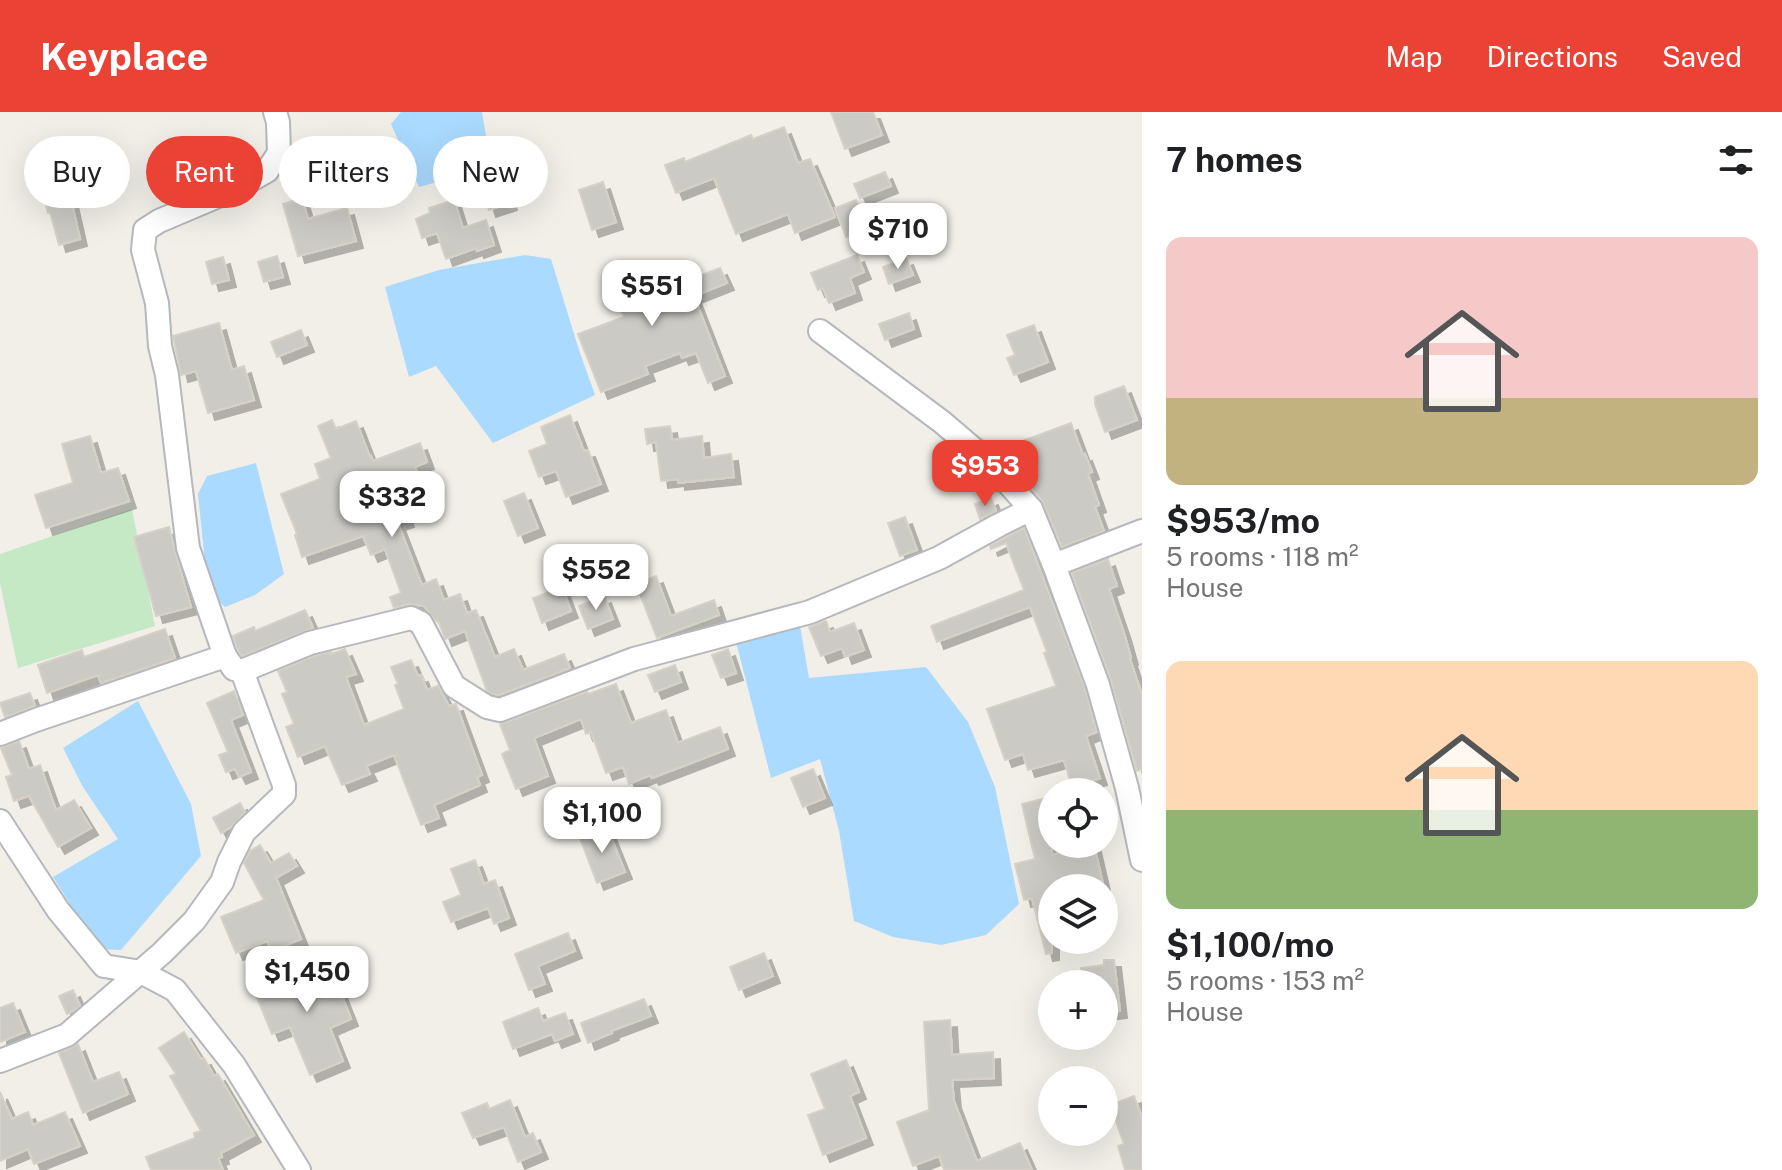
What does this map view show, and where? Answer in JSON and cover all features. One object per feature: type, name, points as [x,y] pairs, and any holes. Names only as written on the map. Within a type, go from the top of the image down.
[{"type":"street","points":[[275,112],[279,153],[267,171],[145,230],[143,250],[157,303],[160,346],[167,375],[188,548],[225,656],[234,669],[242,671],[310,643],[411,618],[421,623],[454,686],[487,707],[500,710],[634,659],[810,612],[939,558],[1031,509]]},
{"type":"street","points":[[820,331],[954,432],[990,463],[1031,509],[1098,685],[1127,788],[1136,808],[1142,860]]},
{"type":"street","points":[[1054,565],[1142,531]]},
{"type":"street","points":[[0,734],[225,656]]},
{"type":"street","points":[[0,1061],[67,1035],[141,972],[194,921],[222,882],[244,832],[284,794],[284,785],[242,671]]},
{"type":"street","points":[[0,821],[58,910],[104,966],[141,972],[175,990],[234,1065],[299,1170]]},
{"type":"green space","points":[[132,509],[155,626],[18,668],[0,583],[0,554]]},
{"type":"water","points":[[401,112],[482,112],[486,136],[433,136],[433,183],[419,187],[417,136],[396,136],[391,124]]},
{"type":"water","points":[[525,255],[551,259],[595,395],[493,443],[436,366],[409,377],[385,287],[439,270]]},
{"type":"water","points":[[256,463],[284,574],[255,595],[225,607],[208,592],[198,494],[207,476]]},
{"type":"water","points":[[799,620],[809,678],[926,667],[968,722],[995,787],[1019,904],[986,935],[941,945],[893,937],[854,921],[839,831],[820,759],[771,778],[735,638]]},
{"type":"water","points":[[138,701],[191,804],[201,856],[121,950],[98,949],[53,877],[118,839],[83,787],[63,748]]},
{"type":"building","points":[[831,112],[873,112],[882,135],[845,149]]},
{"type":"building","points":[[784,127],[798,163],[810,159],[835,217],[795,233],[788,214],[736,234],[714,178],[676,193],[665,165],[684,158],[685,162],[751,135],[753,139]]},
{"type":"building","points":[[885,172],[891,186],[860,198],[854,184]]},
{"type":"building","points":[[603,182],[616,222],[592,230],[579,190]]},
{"type":"building","points":[[856,200],[867,229],[846,237],[835,208]]},
{"type":"building","points":[[47,208],[73,208],[80,239],[59,245]]},
{"type":"building","points":[[284,208],[305,208],[308,219],[347,208],[356,241],[298,256]]},
{"type":"building","points":[[429,208],[457,208],[463,228],[486,220],[494,245],[446,259],[437,233],[422,238],[416,219],[430,213]]},
{"type":"building","points":[[857,255],[864,272],[850,278],[855,293],[829,303],[823,288],[818,290],[811,273]]},
{"type":"building","points":[[277,256],[283,277],[264,282],[258,262]]},
{"type":"building","points":[[223,257],[229,280],[212,284],[206,262]]},
{"type":"building","points":[[906,258],[913,275],[889,284],[883,267]]},
{"type":"building","points":[[634,268],[637,278],[665,268],[672,286],[720,268],[727,283],[694,296],[725,376],[708,383],[696,353],[682,358],[680,353],[645,366],[648,374],[601,392],[578,334],[624,317],[608,278]]},
{"type":"building","points":[[909,313],[914,329],[885,340],[879,324]]},
{"type":"building","points":[[219,323],[232,370],[244,366],[254,400],[208,413],[196,371],[181,375],[173,336]]},
{"type":"building","points":[[1034,325],[1048,362],[1014,375],[1007,358],[1015,355],[1007,335]]},
{"type":"building","points":[[301,330],[307,345],[277,357],[271,342]]},
{"type":"building","points":[[1124,386],[1137,420],[1105,432],[1095,397]]},
{"type":"building","points":[[570,415],[601,484],[566,497],[556,471],[539,477],[529,451],[547,444],[541,427]]},
{"type":"building","points":[[332,420],[336,429],[356,421],[373,461],[420,443],[427,462],[415,467],[428,501],[404,510],[407,520],[398,523],[422,585],[436,579],[444,600],[460,594],[467,613],[476,610],[495,657],[514,649],[523,670],[564,654],[570,668],[499,695],[492,694],[487,691],[465,631],[445,639],[438,620],[424,606],[409,604],[394,608],[390,597],[401,593],[385,549],[371,555],[363,536],[302,557],[297,534],[281,494],[320,479],[315,464],[331,458],[318,426]]},
{"type":"building","points":[[1071,423],[1092,472],[1088,474],[1104,531],[1062,547],[1042,500],[999,452],[1016,442]]},
{"type":"building","points":[[670,426],[672,440],[702,436],[704,458],[731,454],[734,477],[678,483],[678,479],[661,481],[656,442],[647,444],[645,429]]},
{"type":"building","points":[[90,436],[101,473],[118,468],[129,501],[46,528],[35,495],[73,483],[62,444]]},
{"type":"building","points":[[524,493],[538,528],[518,536],[504,501]]},
{"type":"building","points":[[991,498],[996,511],[980,519],[975,504]]},
{"type":"building","points":[[905,517],[917,550],[900,556],[888,523]]},
{"type":"building","points":[[169,527],[191,607],[156,616],[134,537]]},
{"type":"building","points":[[1024,528],[1085,689],[1097,732],[1086,736],[1100,778],[1069,778],[1064,760],[1028,770],[1023,754],[1005,760],[987,709],[1056,686],[1030,607],[937,642],[931,626],[1024,590],[1006,543],[991,549],[990,546]]},
{"type":"building","points":[[609,553],[619,579],[599,587],[589,561]]},
{"type":"building","points":[[1108,559],[1117,586],[1109,589],[1142,695],[1142,769],[1137,771],[1111,680],[1072,573]]},
{"type":"building","points":[[656,576],[671,616],[714,600],[719,615],[657,638],[636,584]]},
{"type":"building","points":[[562,587],[571,611],[542,623],[533,598]]},
{"type":"building","points":[[604,596],[613,619],[588,629],[579,606]]},
{"type":"building","points":[[305,610],[313,628],[242,656],[238,650],[233,636],[254,627],[255,631]]},
{"type":"building","points":[[826,621],[830,632],[854,623],[864,650],[845,657],[842,648],[821,656],[809,627]]},
{"type":"building","points":[[165,629],[175,658],[101,683],[98,675],[47,693],[38,665],[82,650],[84,657]]},
{"type":"building","points":[[345,649],[356,674],[346,677],[364,725],[404,709],[391,667],[411,660],[427,690],[438,686],[449,706],[456,704],[482,775],[477,777],[480,785],[434,805],[439,818],[421,825],[394,755],[366,766],[370,774],[342,785],[325,746],[298,757],[286,727],[294,724],[282,694],[287,692],[278,671],[314,656]]},
{"type":"building","points":[[728,649],[736,673],[721,678],[712,655]]},
{"type":"building","points":[[675,665],[681,682],[655,692],[648,675]]},
{"type":"building","points":[[616,684],[631,723],[666,710],[678,743],[720,727],[728,749],[629,784],[623,767],[606,773],[591,732],[586,734],[581,719],[534,738],[548,776],[516,789],[502,754],[510,750],[500,724]]},
{"type":"building","points":[[234,691],[243,715],[231,720],[251,772],[239,777],[235,769],[226,772],[219,755],[228,752],[207,703]]},
{"type":"building","points":[[30,693],[35,706],[5,717],[0,703]]},
{"type":"building","points":[[19,741],[29,769],[40,765],[56,810],[74,800],[91,828],[58,847],[29,796],[14,801],[6,777],[12,775],[1,748]]},
{"type":"building","points":[[813,769],[825,798],[803,807],[791,778]]},
{"type":"building","points":[[1038,800],[1038,858],[1097,858],[1101,874],[1038,874],[1038,922],[1032,898],[1024,900],[1015,864],[1035,859],[1022,804]]},
{"type":"building","points":[[240,803],[245,812],[221,833],[213,818]]},
{"type":"building","points":[[607,827],[625,872],[597,883],[580,838]]},
{"type":"building","points":[[260,845],[271,863],[289,853],[297,866],[276,878],[301,939],[272,951],[267,941],[236,953],[221,917],[264,900],[244,863],[250,851]]},
{"type":"building","points":[[475,860],[484,884],[495,880],[509,918],[494,924],[488,908],[451,922],[443,902],[461,895],[451,869]]},
{"type":"building","points":[[568,933],[575,951],[538,966],[545,984],[529,990],[515,954]]},
{"type":"building","points":[[764,953],[773,976],[739,990],[730,967]]},
{"type":"building","points":[[1104,960],[1114,960],[1115,970],[1081,970],[1081,968],[1104,965]]},
{"type":"building","points":[[329,963],[351,1019],[330,1028],[343,1061],[310,1075],[290,1027],[272,1034],[253,988],[285,976],[287,980]]},
{"type":"building","points":[[73,990],[80,1006],[67,1014],[59,996]]},
{"type":"building","points":[[644,999],[651,1016],[588,1043],[581,1023]]},
{"type":"building","points":[[13,1003],[25,1032],[0,1042],[0,1008]]},
{"type":"building","points":[[538,1008],[543,1021],[565,1013],[573,1034],[555,1041],[552,1034],[513,1049],[503,1022]]},
{"type":"building","points":[[950,1020],[952,1055],[993,1052],[994,1078],[952,1080],[954,1101],[977,1161],[1020,1143],[1032,1170],[944,1170],[939,1156],[913,1166],[897,1122],[929,1110],[924,1022]]},
{"type":"building","points":[[184,1032],[214,1076],[218,1074],[254,1135],[221,1153],[222,1157],[218,1158],[223,1170],[151,1170],[146,1157],[195,1138],[194,1133],[201,1131],[170,1076],[176,1074],[159,1048]]},
{"type":"building","points":[[78,1044],[93,1082],[119,1072],[128,1094],[83,1113],[59,1053]]},
{"type":"building","points":[[846,1060],[859,1092],[850,1096],[866,1138],[823,1155],[808,1115],[825,1109],[811,1074]]},
{"type":"building","points":[[0,1092],[12,1119],[28,1112],[33,1125],[65,1112],[80,1146],[34,1164],[28,1149],[0,1161]]},
{"type":"building","points":[[1134,1096],[1142,1118],[1142,1170],[1125,1170],[1118,1146],[1124,1144],[1118,1127],[1118,1102]]},
{"type":"building","points":[[510,1100],[525,1137],[533,1133],[541,1152],[518,1162],[504,1127],[473,1138],[462,1113],[487,1103],[489,1109]]}]
